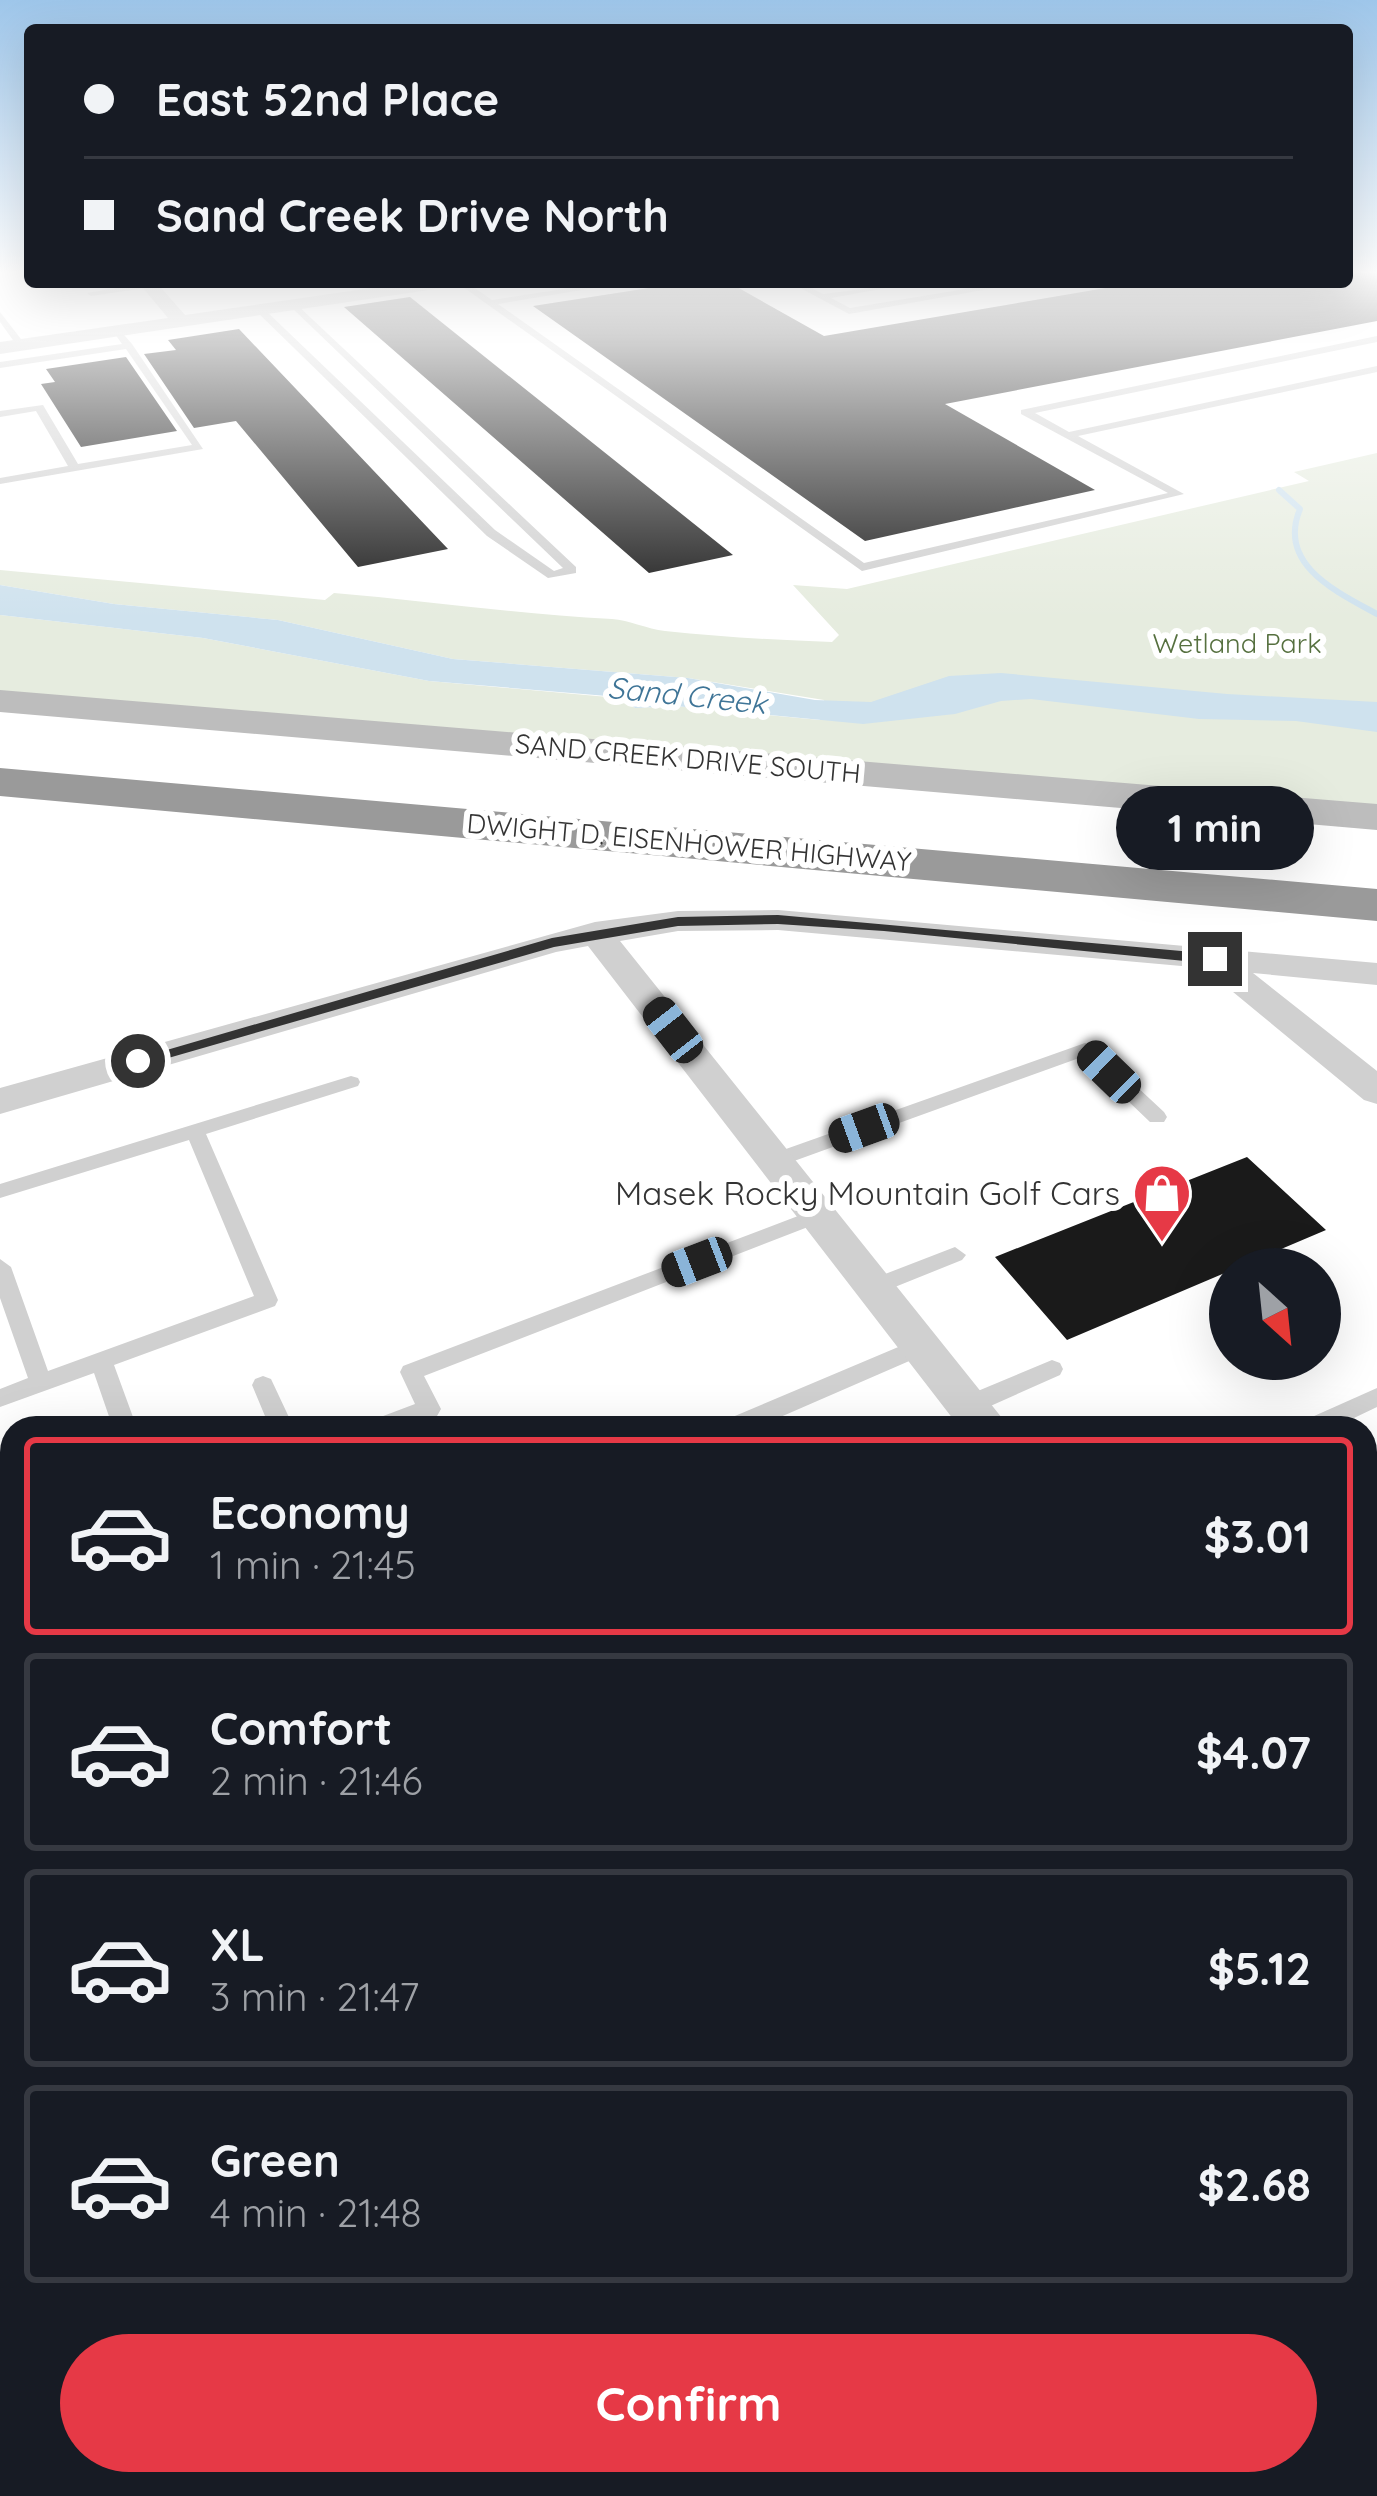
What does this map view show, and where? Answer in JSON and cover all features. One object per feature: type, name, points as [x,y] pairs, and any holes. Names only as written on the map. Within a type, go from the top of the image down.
[{"type":"highway","name":"DWIGHT D. EISENHOWER HIGHWAY","points":[[0,747],[1377,867]]},
{"type":"highway","name":"DWIGHT D. EISENHOWER HIGHWAY","points":[[0,782],[1377,905]]},
{"type":"main road","name":"SAND CREEK DRIVE SOUTH","points":[[0,701],[1377,817]]},
{"type":"street","points":[[0,1101],[596,932],[678,922],[778,920],[1377,974]]},
{"type":"street","points":[[596,932],[978,1416]]},
{"type":"street","points":[[1215,959],[1377,1091]]},
{"type":"lane","points":[[1,478],[199,447],[157,386]]},
{"type":"lane","points":[[339,386],[491,533],[552,575],[572,570],[379,386]]},
{"type":"lane","points":[[608,386],[862,567],[1178,494],[1025,412],[1148,386]]},
{"type":"lane","points":[[1068,435],[1295,386]]},
{"type":"lane","points":[[0,414],[39,407],[75,468]]},
{"type":"lane","points":[[776,1160],[1085,1048],[1156,1117]]},
{"type":"lane","points":[[0,1192],[351,1082]]},
{"type":"lane","points":[[0,1398],[267,1300],[195,1130]]},
{"type":"lane","points":[[409,1416],[429,1408],[411,1372],[819,1215]]},
{"type":"lane","points":[[875,1287],[955,1255]]},
{"type":"lane","points":[[0,1267],[40,1384]]},
{"type":"lane","points":[[758,1416],[922,1346]]},
{"type":"lane","points":[[101,1362],[121,1416]]},
{"type":"lane","points":[[978,1416],[1052,1369]]},
{"type":"lane","points":[[263,1385],[277,1416]]},
{"type":"lane","points":[[1337,1416],[1377,1397]]},
{"type":"green space","name":"Wetland Park","points":[[1377,453],[1377,806],[0,691],[0,615],[203,638],[429,681],[619,698],[635,708],[675,706],[820,720],[824,700],[688,678],[453,659],[278,620],[114,604],[0,585],[0,570],[325,600],[334,593],[618,620],[686,633],[832,642],[839,635],[793,585],[847,589],[1309,481],[1294,472]]},
{"type":"water","name":"Sand Creek","points":[[0,585],[114,604],[278,620],[453,659],[688,678],[815,700],[871,702],[949,676],[1001,673],[1377,702],[1377,732],[1296,721],[1199,719],[1031,699],[1001,701],[955,714],[863,724],[675,706],[635,708],[619,697],[429,681],[203,638],[0,615]]},
{"type":"building","points":[[43,386],[146,386],[177,431],[81,447]]},
{"type":"building","points":[[166,386],[294,386],[448,549],[358,567],[236,421],[194,428]]},
{"type":"building","points":[[435,386],[522,386],[733,555],[649,573]]},
{"type":"building","points":[[647,386],[1036,386],[945,404],[1095,490],[865,541]]},
{"type":"building","name":"Masek Rocky Mountain Golf Cars","points":[[1247,1157],[1326,1230],[1284,1248],[1209,1248],[1209,1280],[1067,1340],[995,1257]]},
{"type":"waterway","points":[[1279,490],[1300,509],[1296,545],[1314,574],[1377,614]]},
{"type":"place","name":"Masek Rocky Mountain Golf Cars","points":[[1162,1244]]},
{"type":"route","points":[[138,1061],[552,942],[678,922],[778,920],[884,926],[1215,959]]}]
